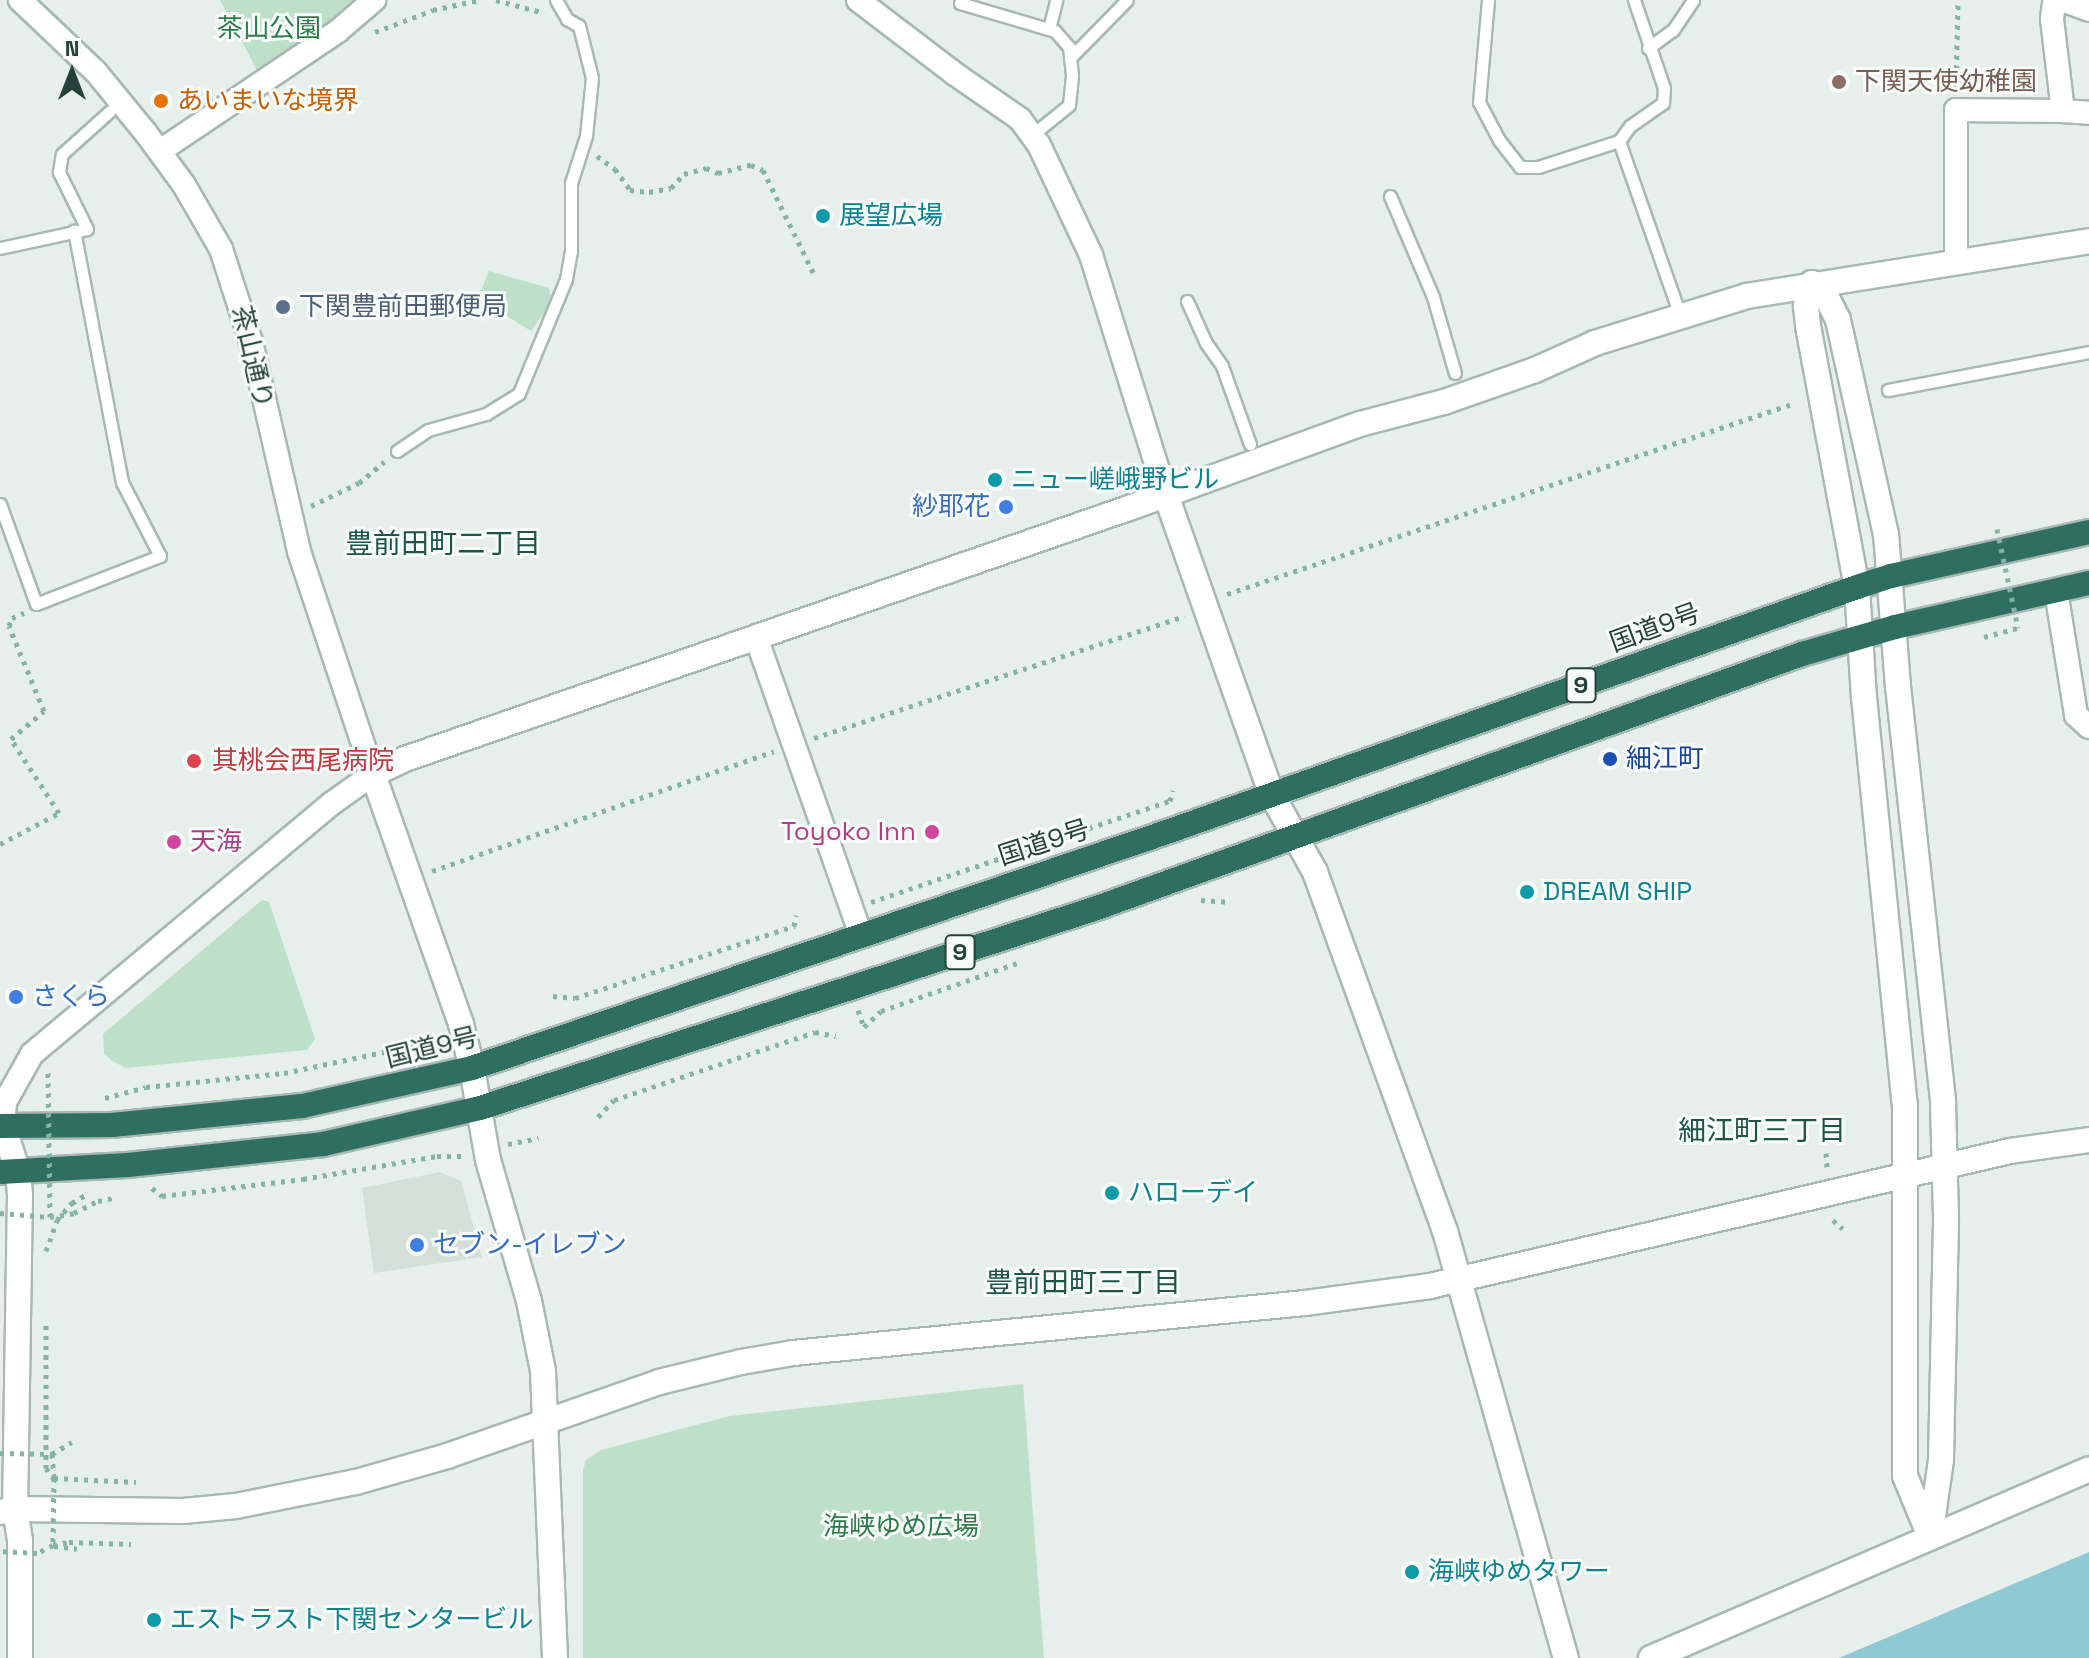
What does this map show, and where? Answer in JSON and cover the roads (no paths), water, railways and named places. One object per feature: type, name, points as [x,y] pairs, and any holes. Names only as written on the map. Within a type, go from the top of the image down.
[{"type":"highway","name":"国道9号","points":[[1,1127],[112,1125],[302,1106],[472,1068],[860,933],[1272,795],[1857,587],[1891,576],[2089,532]]},
{"type":"highway","name":"9","points":[[9,1172],[128,1165],[323,1144],[480,1108],[1094,909],[1860,636],[2089,583]]},
{"type":"street","name":"茶山通り","points":[[20,0],[96,72],[160,151],[209,225],[238,293],[299,551],[373,774]]},
{"type":"street","points":[[160,151],[338,31],[374,0]]},
{"type":"street","points":[[858,0],[1020,119],[1032,135],[1091,255],[1165,492],[1272,795],[1315,872],[1460,1280],[1566,1658]]},
{"type":"street","points":[[2063,111],[2052,19],[2054,4],[2062,0],[2089,10]]},
{"type":"street","points":[[1956,263],[1956,110],[2089,113]]},
{"type":"street","points":[[20,1658],[20,1540],[5,1508],[9,1172],[1,1127],[5,1102],[32,1054],[331,804],[373,774],[405,759],[1129,508],[1165,492],[1360,424],[1459,397],[1535,370],[1595,343],[1747,296],[1812,283],[2089,241]]},
{"type":"street","points":[[1812,283],[1828,300],[1838,320],[1886,534],[1898,686],[1943,1103],[1946,1166],[1941,1460],[1930,1536]]},
{"type":"street","points":[[1812,283],[1806,306],[1808,326],[1857,587],[1905,1105],[1905,1476],[1930,1536]]},
{"type":"street","points":[[2056,591],[2076,715],[2089,727]]},
{"type":"street","points":[[756,637],[791,745],[860,933]]},
{"type":"street","points":[[373,774],[461,1024],[488,1160],[529,1301],[543,1371],[555,1658]]},
{"type":"street","points":[[5,1508],[183,1511],[236,1506],[356,1482],[447,1456],[659,1382],[793,1353],[1305,1303],[1460,1280],[2010,1151],[2089,1140]]},
{"type":"street","points":[[1651,1658],[2089,1469]]},
{"type":"lane","points":[[397,451],[428,430],[486,414],[519,393],[566,279],[571,252],[571,183],[581,150],[592,78],[579,26],[567,19],[556,0]]},
{"type":"lane","points":[[1049,29],[1056,0]]},
{"type":"lane","points":[[1070,58],[1127,0]]},
{"type":"lane","points":[[1488,0],[1479,102],[1499,140],[1520,167],[1538,167],[1619,141],[1630,126],[1663,103],[1664,88],[1634,0]]},
{"type":"lane","points":[[1648,48],[1673,30],[1693,0]]},
{"type":"lane","points":[[960,3],[1049,29],[1063,37],[1070,58],[1069,105],[1032,135]]},
{"type":"lane","points":[[0,248],[87,229],[59,172],[62,154],[110,111]]},
{"type":"lane","points":[[1619,141],[1681,318]]},
{"type":"lane","points":[[1390,196],[1433,297],[1455,373]]},
{"type":"lane","points":[[0,504],[36,604],[160,556],[122,482],[74,231]]},
{"type":"lane","points":[[1187,301],[1206,343],[1222,366],[1250,444]]},
{"type":"lane","points":[[1888,390],[2089,352]]},
{"type":"water","points":[[2089,1552],[2089,1658],[1839,1658]]},
{"type":"place","name":"下関天使幼稚園","points":[[1839,82]]},
{"type":"place","name":"あいまいな境界","points":[[161,101]]},
{"type":"place","name":"展望広場","points":[[823,216]]},
{"type":"place","name":"下関豊前田郵便局","points":[[283,307]]},
{"type":"place","name":"ニュー嵯峨野ビル","points":[[995,480]]},
{"type":"place","name":"紗耶花","points":[[1006,507]]},
{"type":"place","name":"細江町","points":[[1610,759]]},
{"type":"place","name":"其桃会西尾病院","points":[[194,761]]},
{"type":"place","name":"Toyoko Inn","points":[[932,832]]},
{"type":"place","name":"天海","points":[[174,842]]},
{"type":"place","name":"DREAM SHIP","points":[[1527,892]]},
{"type":"place","name":"さくら","points":[[16,997]]},
{"type":"place","name":"ハローデイ","points":[[1112,1193]]},
{"type":"place","name":"セブン-イレブン","points":[[417,1245]]},
{"type":"place","name":"海峡ゆめタワー","points":[[1412,1572]]},
{"type":"place","name":"エストラスト下関センタービル","points":[[154,1620]]},
{"type":"district","name":"豊前田町二丁目","points":[[443,543]]},
{"type":"district","name":"細江町三丁目","points":[[1762,1130]]},
{"type":"district","name":"豊前田町三丁目","points":[[1083,1282]]},
{"type":"park label","name":"茶山公園","points":[[269,29]]},
{"type":"park label","name":"海峡ゆめ広場","points":[[901,1527]]}]
